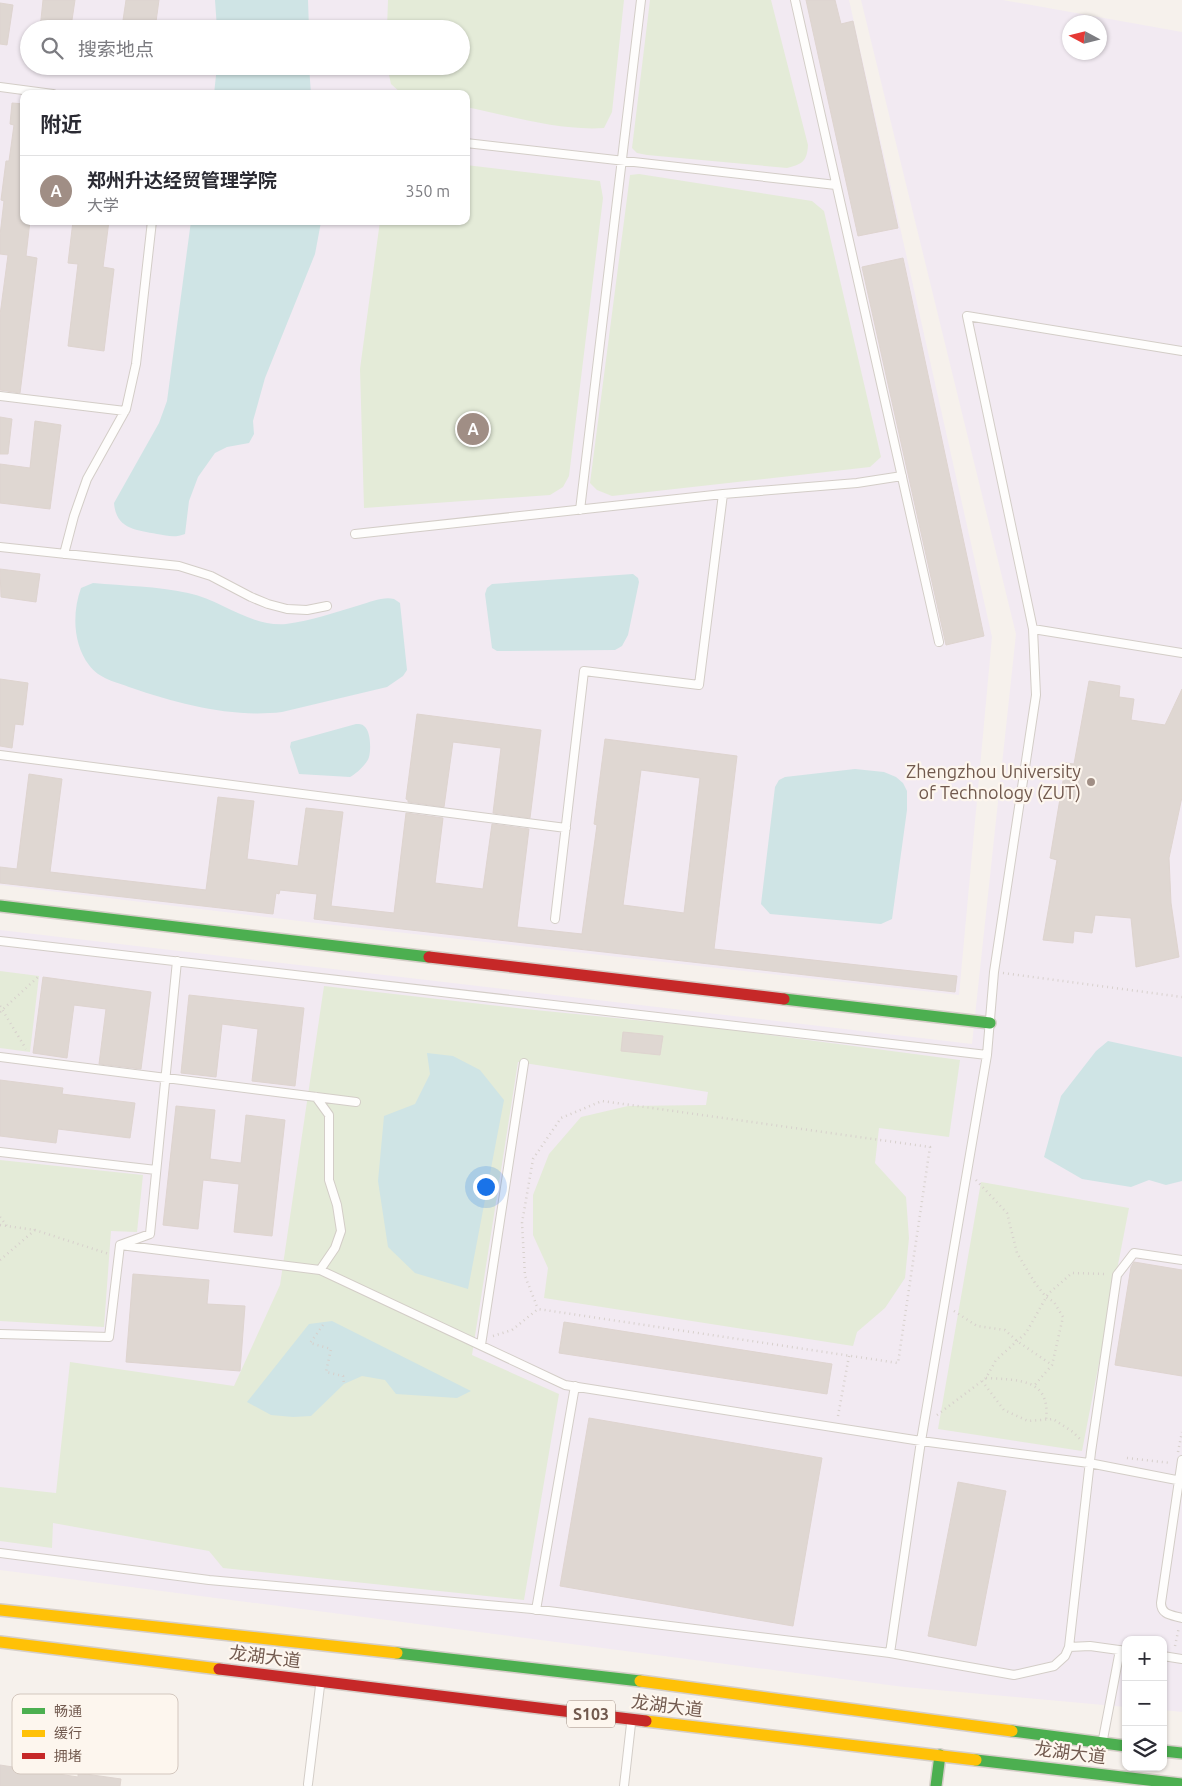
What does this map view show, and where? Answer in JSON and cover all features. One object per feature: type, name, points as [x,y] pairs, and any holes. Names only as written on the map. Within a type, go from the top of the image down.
[{"type":"main road","points":[[0,906],[990,1023]]},
{"type":"main road","name":"龙湖大道","points":[[0,1610],[576,1672],[1122,1746]]},
{"type":"main road","name":"龙湖大道","points":[[0,1642],[320,1682],[1182,1784]]},
{"type":"main road","points":[[1167,1751],[1182,1753]]},
{"type":"main road","points":[[936,1786],[940,1755]]},
{"type":"lane","points":[[580,510],[641,0]]},
{"type":"lane","points":[[795,0],[939,642]]},
{"type":"lane","points":[[0,87],[22,90]]},
{"type":"lane","points":[[470,143],[836,185]]},
{"type":"lane","points":[[64,554],[74,516],[87,479],[125,411],[136,364],[152,225]]},
{"type":"lane","points":[[890,1653],[921,1441],[988,1056],[994,972],[1036,695],[1034,629],[967,316],[1182,351]]},
{"type":"lane","points":[[0,396],[125,411]]},
{"type":"lane","points":[[355,534],[723,494],[856,483],[902,476]]},
{"type":"lane","points":[[555,919],[584,672],[699,685],[723,494]]},
{"type":"lane","points":[[0,547],[180,566],[211,576],[268,604],[287,609],[308,610],[327,606]]},
{"type":"lane","points":[[1034,629],[1182,653]]},
{"type":"lane","points":[[0,755],[566,828]]},
{"type":"lane","points":[[0,941],[988,1056]]},
{"type":"lane","points":[[120,1245],[150,1234],[177,961]]},
{"type":"lane","points":[[0,1057],[356,1102]]},
{"type":"lane","points":[[481,1343],[524,1063]]},
{"type":"lane","points":[[316,1097],[328,1115],[330,1180],[337,1205],[341,1231],[335,1248],[320,1270]]},
{"type":"lane","points":[[0,1152],[156,1170]]},
{"type":"lane","points":[[120,1245],[320,1270],[481,1343],[565,1384],[921,1441],[1089,1464],[1180,1481]]},
{"type":"lane","points":[[0,1334],[109,1338],[120,1245]]},
{"type":"lane","points":[[0,1553],[208,1580],[536,1610],[890,1653],[1014,1675],[1054,1666],[1065,1656],[1070,1647],[1090,1452],[1117,1274],[1134,1253],[1182,1260]]},
{"type":"lane","points":[[536,1610],[575,1386]]},
{"type":"lane","points":[[1178,1459],[1180,1481],[1161,1609],[1164,1613],[1181,1618]]},
{"type":"lane","points":[[1070,1647],[1090,1646],[1122,1650]]},
{"type":"lane","points":[[1102,1744],[1122,1654]]},
{"type":"lane","points":[[1167,1657],[1182,1659]]},
{"type":"lane","points":[[308,1784],[320,1682]]},
{"type":"lane","points":[[624,1786],[631,1719]]},
{"type":"path","points":[[994,972],[1182,997]]},
{"type":"path","points":[[0,1012],[40,976]]},
{"type":"path","points":[[0,1006],[33,1062]]},
{"type":"path","points":[[481,1343],[512,1330],[538,1309],[898,1363],[930,1147],[602,1101],[561,1118],[533,1159],[522,1222],[525,1276],[538,1309]]},
{"type":"path","points":[[968,1171],[1007,1213],[1017,1253],[1046,1297],[1054,1302],[1062,1317],[1052,1365],[1033,1387]]},
{"type":"path","points":[[0,1217],[7,1226]]},
{"type":"path","points":[[0,1225],[35,1230],[119,1257]]},
{"type":"path","points":[[0,1260],[35,1230]]},
{"type":"path","points":[[924,1425],[986,1378],[996,1360],[1026,1333],[1048,1294],[1072,1273],[1117,1274]]},
{"type":"path","points":[[944,1304],[977,1326],[1005,1330],[1052,1365]]},
{"type":"path","points":[[322,1324],[310,1343],[331,1349],[326,1372],[343,1376],[344,1384]]},
{"type":"path","points":[[836,1428],[848,1356]]},
{"type":"path","points":[[986,1378],[1021,1380],[1042,1392],[1048,1406],[1046,1420]]},
{"type":"path","points":[[982,1381],[1004,1410],[1028,1421],[1053,1420],[1073,1432],[1090,1452]]},
{"type":"path","points":[[1120,1457],[1178,1459],[1182,1432]]},
{"type":"path","points":[[1173,1658],[1181,1618]]},
{"type":"shaded area","points":[[0,0],[849,0],[992,637],[959,995],[316,923],[0,885]]},
{"type":"shaded area","points":[[215,0],[308,0],[309,20],[216,20]]},
{"type":"shaded area","name":"Zhengzhou University of Technology (ZUT)","points":[[861,0],[1003,0],[1087,15],[1062,15],[1062,60],[1107,60],[1107,19],[1182,32],[1182,1712],[1167,1710],[1167,1636],[1122,1636],[1122,1707],[904,1687],[0,1570],[0,930],[972,1044],[1016,634]]},
{"type":"shaded area","points":[[216,75],[310,75],[311,90],[214,90]]},
{"type":"shaded area","points":[[190,225],[320,225],[315,254],[265,378],[253,421],[254,434],[249,443],[227,447],[215,453],[198,477],[189,501],[185,534],[178,536],[128,527],[119,518],[114,503],[159,423],[167,401]]},
{"type":"shaded area","points":[[633,574],[638,578],[639,582],[628,635],[622,646],[615,650],[497,651],[492,648],[485,594],[487,588],[492,584]]},
{"type":"shaded area","points":[[93,583],[188,593],[213,601],[248,617],[273,624],[305,621],[377,600],[394,599],[400,603],[407,670],[403,676],[387,687],[282,712],[244,713],[225,711],[168,699],[108,680],[89,665],[77,638],[75,618],[81,588]]},
{"type":"shaded area","points":[[356,724],[366,728],[369,736],[370,754],[364,766],[350,777],[299,774],[290,747],[291,742]]},
{"type":"shaded area","points":[[855,769],[884,772],[896,777],[903,783],[907,791],[907,810],[892,919],[881,924],[770,914],[761,904],[775,787],[779,780],[785,777]]},
{"type":"shaded area","points":[[1108,1041],[1182,1057],[1182,1181],[1166,1185],[1149,1180],[1131,1187],[1082,1179],[1044,1157],[1061,1096],[1096,1051]]},
{"type":"shaded area","points":[[427,1053],[453,1056],[480,1070],[504,1100],[468,1289],[415,1273],[388,1247],[378,1181],[384,1116],[415,1104],[430,1074]]},
{"type":"shaded area","points":[[332,1321],[471,1391],[457,1398],[396,1394],[385,1380],[362,1376],[344,1384],[311,1416],[271,1415],[247,1402],[309,1324]]},
{"type":"green space","points":[[388,0],[624,0],[612,112],[604,128],[570,127],[470,108],[470,90],[398,90],[391,84],[389,75],[470,75],[470,20],[387,20]]},
{"type":"green space","points":[[650,0],[771,0],[808,145],[807,155],[803,161],[787,168],[647,155],[637,153],[632,148]]},
{"type":"green space","points":[[470,165],[600,181],[603,198],[569,476],[563,487],[550,495],[364,508],[360,369],[379,225],[470,225]]},
{"type":"green space","points":[[639,174],[812,201],[824,211],[881,457],[870,467],[612,496],[597,490],[590,483],[630,175]]},
{"type":"green space","points":[[0,971],[39,976],[30,1052],[0,1048]]},
{"type":"green space","points":[[324,986],[525,1009],[717,1028],[960,1060],[949,1137],[879,1128],[875,1163],[906,1197],[909,1238],[905,1278],[885,1308],[857,1332],[853,1346],[544,1298],[548,1268],[533,1235],[533,1195],[549,1154],[581,1117],[628,1106],[706,1105],[708,1092],[518,1062],[472,1355],[559,1394],[524,1600],[223,1568],[209,1551],[53,1523],[52,1548],[0,1541],[0,1487],[56,1493],[70,1362],[234,1386],[280,1285]]},
{"type":"green space","points":[[0,1160],[143,1175],[137,1232],[111,1231],[104,1327],[0,1321]]},
{"type":"green space","points":[[981,1182],[1129,1208],[1082,1451],[938,1429]]},
{"type":"building","points":[[43,0],[75,0],[72,20],[41,20]]},
{"type":"building","points":[[126,0],[159,0],[156,20],[123,20]]},
{"type":"building","points":[[806,0],[835,0],[841,24],[853,21],[898,228],[858,236]]},
{"type":"building","points":[[0,3],[13,5],[7,45],[0,44]]},
{"type":"building","points":[[12,103],[20,104],[20,225],[30,225],[26,256],[37,258],[20,393],[0,390],[0,315],[8,255],[0,254],[4,201],[1,200],[6,161],[9,161],[14,125],[10,124]]},
{"type":"building","points":[[73,225],[108,225],[103,267],[114,269],[104,351],[68,346],[78,264],[68,263]]},
{"type":"building","points":[[903,258],[984,636],[946,645],[862,267]]},
{"type":"building","points":[[0,417],[12,419],[8,454],[0,454]]},
{"type":"building","points":[[35,421],[61,425],[50,509],[0,503],[0,464],[30,468]]},
{"type":"building","points":[[0,569],[40,574],[36,602],[1,597]]},
{"type":"building","points":[[0,679],[28,683],[23,725],[15,724],[12,748],[0,746]]},
{"type":"building","points":[[1089,681],[1120,686],[1119,697],[1134,699],[1131,720],[1165,725],[1182,689],[1182,797],[1169,858],[1171,903],[1179,957],[1136,967],[1131,918],[1095,915],[1092,933],[1074,931],[1073,943],[1043,940],[1057,860],[1050,858],[1066,763],[1074,764]]},
{"type":"building","points":[[417,714],[541,730],[530,818],[493,813],[501,748],[453,742],[444,807],[408,802],[406,799]]},
{"type":"building","points":[[605,739],[737,756],[714,949],[957,976],[955,992],[314,919],[317,894],[280,890],[279,894],[276,893],[273,914],[0,883],[0,867],[17,869],[29,774],[62,779],[50,872],[206,890],[218,797],[254,801],[247,859],[298,866],[306,808],[343,812],[331,906],[394,913],[406,813],[443,818],[435,883],[483,889],[492,824],[529,829],[517,927],[582,934],[597,825],[594,824]],"holes":[[[641,770],[700,778],[684,913],[623,905]]]},
{"type":"building","points":[[43,977],[151,992],[141,1069],[99,1064],[106,1009],[74,1005],[67,1058],[33,1053]]},
{"type":"building","points":[[189,995],[304,1008],[295,1086],[252,1081],[258,1029],[222,1024],[216,1077],[181,1073]]},
{"type":"building","points":[[623,1032],[663,1036],[660,1055],[621,1051]]},
{"type":"building","points":[[0,1080],[63,1088],[62,1094],[135,1103],[130,1138],[58,1129],[56,1143],[0,1136]]},
{"type":"building","points":[[176,1106],[215,1110],[210,1159],[241,1163],[246,1115],[285,1120],[272,1236],[234,1232],[239,1184],[203,1180],[198,1229],[163,1225]]},
{"type":"building","points":[[1134,1262],[1182,1270],[1182,1376],[1115,1365],[1131,1267]]},
{"type":"building","points":[[133,1274],[209,1280],[207,1304],[245,1306],[240,1371],[126,1362]]},
{"type":"building","points":[[564,1322],[832,1364],[827,1394],[559,1353]]},
{"type":"building","points":[[589,1418],[822,1458],[793,1626],[560,1586]]},
{"type":"building","points":[[958,1482],[1006,1491],[976,1646],[928,1636]]},
{"type":"building","points":[[0,1765],[12,1767],[12,1774],[58,1774],[78,1777],[78,1774],[85,1774],[121,1779],[120,1786],[0,1786]]},
{"type":"traffic: fast","points":[[0,906],[429,957]]},
{"type":"traffic: fast","points":[[784,999],[990,1023]]},
{"type":"traffic: fast","points":[[397,1653],[640,1681]]},
{"type":"traffic: fast","points":[[1012,1731],[1122,1745]]},
{"type":"traffic: fast","points":[[1167,1751],[1182,1753]]},
{"type":"traffic: fast","points":[[936,1786],[940,1755]]},
{"type":"traffic: fast","points":[[976,1760],[1182,1784]]},
{"type":"traffic: slow","points":[[0,1610],[397,1653]]},
{"type":"traffic: slow","points":[[0,1642],[219,1669]]},
{"type":"traffic: slow","points":[[640,1681],[1012,1731]]},
{"type":"traffic: slow","points":[[646,1721],[976,1760]]},
{"type":"traffic: jam","points":[[429,957],[784,999]]},
{"type":"traffic: jam","points":[[219,1669],[646,1721]]},
{"type":"place","name":"郑州升达经贸管理学院","points":[[473,429]]},
{"type":"place","name":"Zhengzhou University of Technology (ZUT)","points":[[1091,782]]}]
